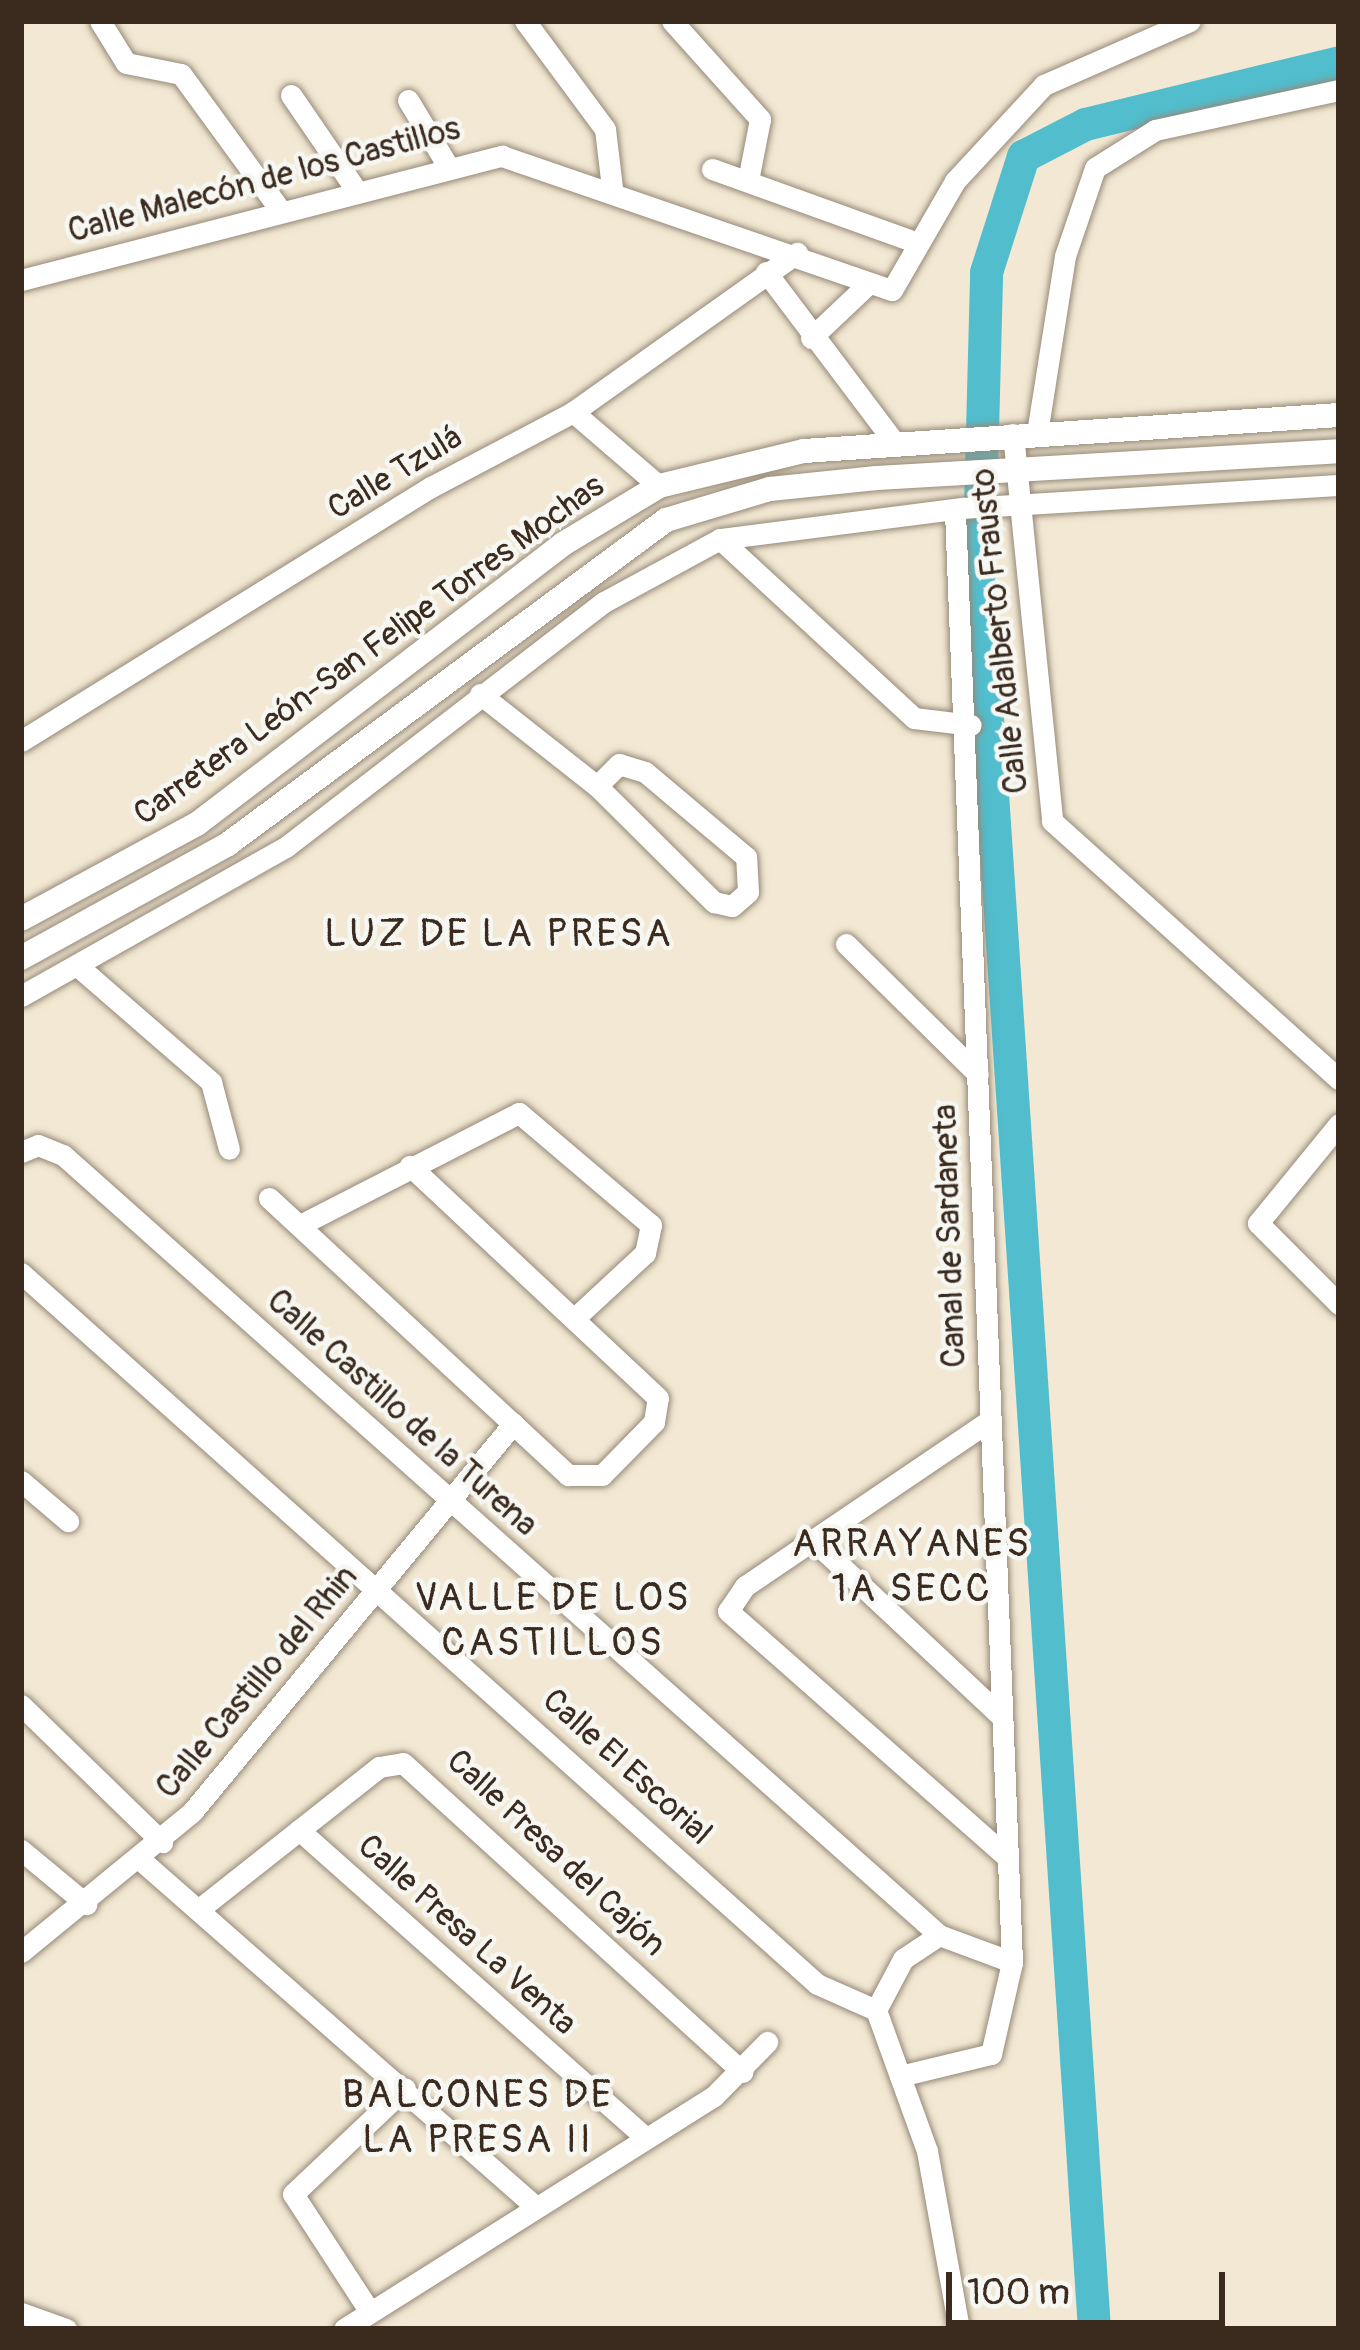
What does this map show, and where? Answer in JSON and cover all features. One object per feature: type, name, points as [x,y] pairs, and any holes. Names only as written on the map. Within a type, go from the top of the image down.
[{"type":"main road","name":"Carretera León-San Felipe Torres Mochas","points":[[21,919],[197,824],[562,544],[659,486],[752,460],[896,443],[1339,415]]},
{"type":"main road","points":[[21,958],[228,844],[666,520],[770,490],[1010,469],[1339,451]]},
{"type":"main road","points":[[21,944],[158,861],[197,824]]},
{"type":"street","points":[[100,21],[126,63],[182,74],[278,207]]},
{"type":"street","points":[[524,21],[605,129],[612,188]]},
{"type":"street","points":[[672,21],[760,119],[748,181]]},
{"type":"street","points":[[811,338],[865,286],[892,290],[955,181],[1044,85],[1190,21]]},
{"type":"street","name":"Calle Adalberto Frausto","points":[[1339,91],[1155,130],[1095,168],[1065,256],[1010,469],[1052,821],[1339,1079]]},
{"type":"street","points":[[291,94],[356,190]]},
{"type":"street","points":[[407,100],[446,163]]},
{"type":"street","name":"Calle Malecón de los Castillos","points":[[21,280],[446,163],[502,156],[612,188],[797,254],[865,286]]},
{"type":"street","points":[[712,169],[918,243]]},
{"type":"street","name":"Calle Tzulá","points":[[21,741],[431,487],[573,412],[797,254]]},
{"type":"street","points":[[766,272],[811,338],[896,443]]},
{"type":"street","points":[[573,412],[659,486]]},
{"type":"street","points":[[24,987],[80,968],[287,846],[480,694],[650,572],[720,539],[959,508],[1339,485]]},
{"type":"street","name":"Canal de Sardaneta","points":[[900,2077],[979,2062],[1000,2039],[1012,1962],[986,1424],[971,725],[959,508]]},
{"type":"street","points":[[720,539],[914,718],[971,725]]},
{"type":"street","points":[[480,694],[597,786],[714,902],[732,906],[748,892],[746,857],[645,772],[619,764],[597,786]]},
{"type":"street","points":[[846,944],[978,1074]]},
{"type":"street","points":[[80,968],[211,1082],[229,1149]]},
{"type":"street","points":[[300,1225],[519,1113],[646,1217],[645,1252],[577,1317]]},
{"type":"street","points":[[1339,1124],[1263,1205],[1264,1234],[1339,1304]]},
{"type":"street","name":"Calle Castillo de la Turena","points":[[26,1149],[63,1155],[939,1935]]},
{"type":"street","points":[[269,1198],[513,1424],[583,1480],[654,1422],[654,1392],[410,1166]]},
{"type":"street","name":"Calle El Escorial","points":[[21,1273],[380,1587],[817,1984],[876,2010]]},
{"type":"street","name":"Calle Castillo del Rhin","points":[[21,1952],[162,1842],[513,1424]]},
{"type":"street","points":[[986,1424],[745,1586],[731,1619],[1007,1858]]},
{"type":"street","points":[[21,1481],[68,1521]]},
{"type":"street","points":[[814,1541],[1000,1715]]},
{"type":"street","points":[[21,1705],[162,1842]]},
{"type":"street","name":"Calle Presa del Cajón","points":[[198,1910],[379,1767],[417,1769],[742,2072]]},
{"type":"street","name":"Calle Presa La Venta","points":[[299,1830],[645,2137]]},
{"type":"street","points":[[21,1850],[86,1904]]},
{"type":"street","points":[[142,1862],[406,2088],[536,2207]]},
{"type":"street","points":[[959,2329],[927,2151],[876,2010],[903,1959],[939,1935],[1012,1962]]},
{"type":"street","points":[[344,2329],[742,2072],[766,2042]]},
{"type":"street","points":[[370,2312],[292,2194],[406,2088]]},
{"type":"street","points":[[21,2313],[66,2329]]},
{"type":"waterway","points":[[1094,2329],[978,584],[986,272],[1023,156],[1085,124],[1339,62]]},
{"type":"district","name":"LUZ DE LA PRESA","points":[[499,934]]},
{"type":"district","name":"ARRAYANES 1A SECC","points":[[912,1568]]},
{"type":"district","name":"VALLE DE LOS CASTILLOS","points":[[553,1622]]},
{"type":"district","name":"BALCONES DE LA PRESA II","points":[[478,2118]]}]
